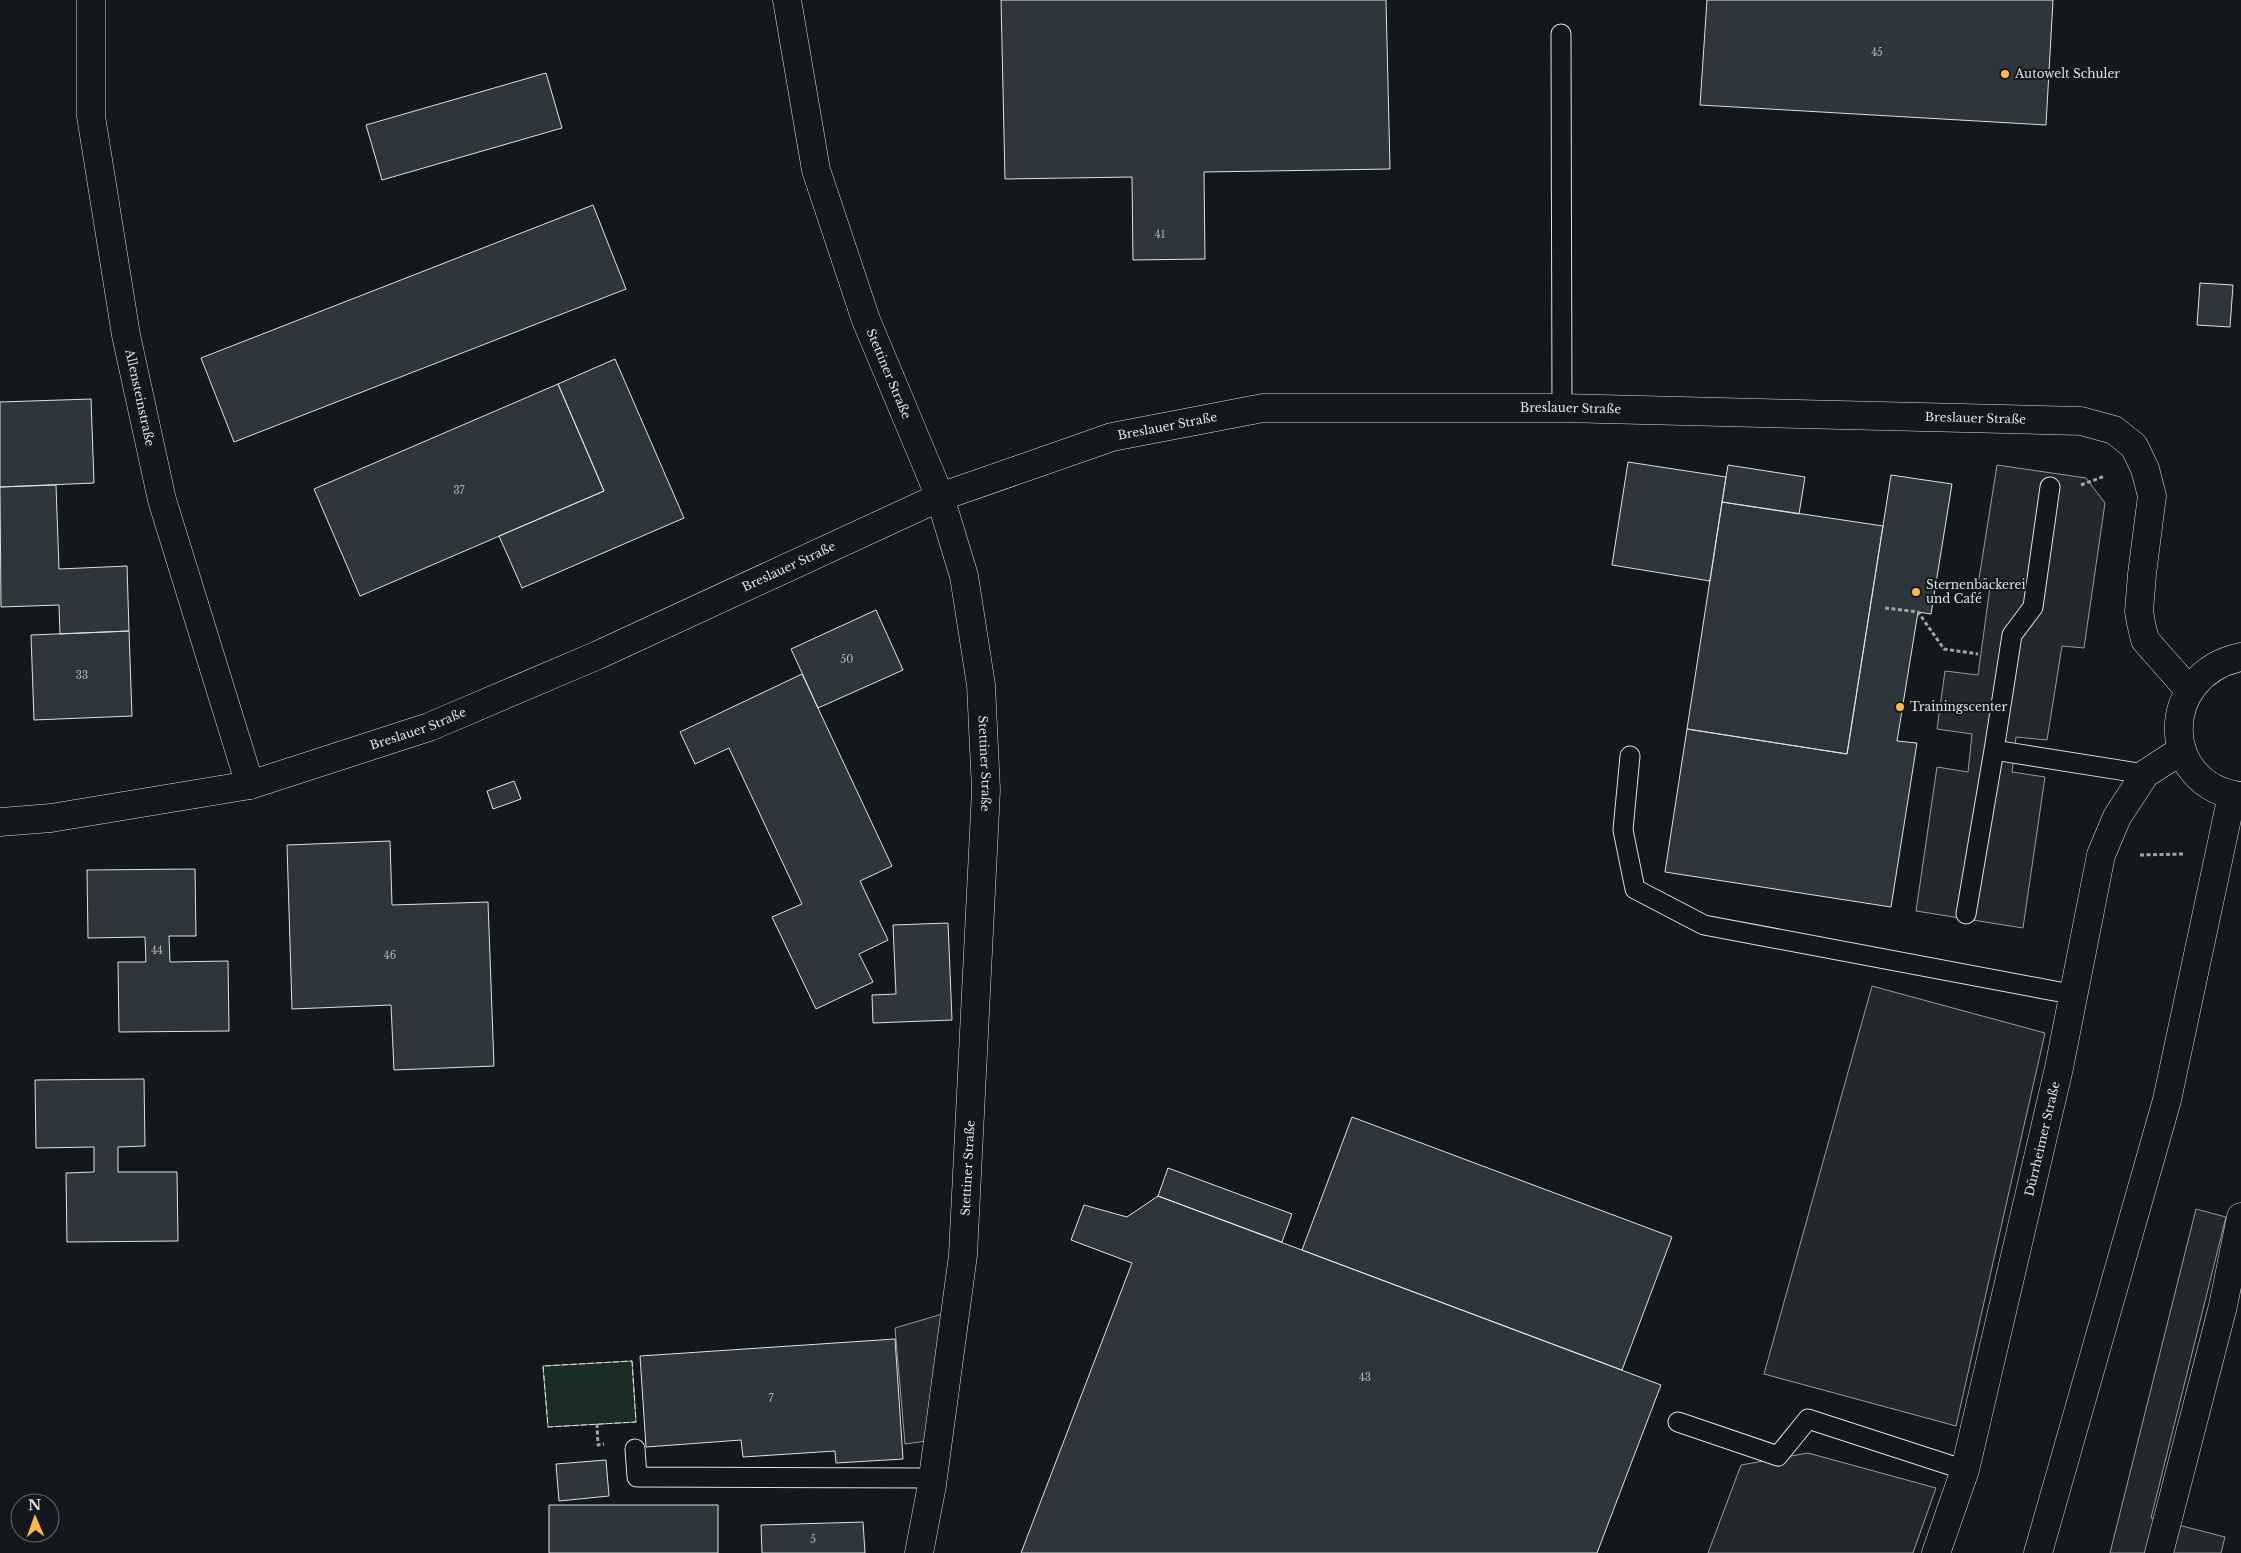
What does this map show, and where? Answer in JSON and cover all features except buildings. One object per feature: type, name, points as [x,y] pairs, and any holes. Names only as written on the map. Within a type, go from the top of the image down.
[{"type":"street","name":"Allensteinstraße","points":[[91,0],[91,116],[126,335],[162,500],[250,785]]},
{"type":"street","name":"Stettiner Straße","points":[[787,0],[816,170],[866,320],[940,496],[964,576],[980,685],[986,790],[963,1255],[932,1478],[919,1553]]},
{"type":"street","name":"Breslauer Straße","points":[[0,822],[51,818],[250,785],[429,727],[598,655],[940,496],[1112,437],[1262,408],[1562,408],[2081,421],[2114,430],[2134,446],[2145,469],[2152,496],[2139,611],[2145,640],[2189,690]]},
{"type":"street","points":[[2038,1553],[2167,1100],[2220,854],[2237,795],[2201,779],[2190,765],[2182,750],[2179,719],[2182,704],[2189,690],[2211,668],[2225,660],[2241,657]]},
{"type":"street","name":"Dürrheimer Straße","points":[[1936,1553],[1965,1470],[2076,995],[2101,856],[2118,817],[2145,774],[2182,750]]},
{"type":"street","points":[[2159,1553],[2223,1306],[2241,1217]]},
{"type":"lane","points":[[1561,34],[1562,408]]},
{"type":"lane","points":[[1966,914],[2012,635],[2033,607],[2050,487]]},
{"type":"lane","points":[[1994,750],[2145,774]]},
{"type":"lane","points":[[1630,756],[1623,830],[1635,890],[1704,925],[2076,995]]},
{"type":"lane","points":[[1678,1422],[1778,1456],[1808,1419],[1965,1470]]},
{"type":"lane","points":[[635,1450],[637,1477],[932,1478]]},
{"type":"path","points":[[2085,485],[2105,476]]},
{"type":"path","points":[[1885,608],[1918,612],[1944,649]]},
{"type":"path","points":[[2101,856],[2220,854]]},
{"type":"green space","points":[[632,1361],[636,1422],[548,1427],[543,1366]]},
{"type":"shaded area","points":[[1997,465],[2086,478],[2105,503],[2084,648],[2062,646],[2047,740],[2016,737],[2012,772],[2045,777],[2023,928],[1916,911],[1937,767],[1968,772],[1972,734],[1937,729],[1945,671],[1978,675],[1990,587],[1978,585]]},
{"type":"shaded area","points":[[1872,986],[2045,1033],[1956,1426],[1764,1374]]},
{"type":"shaded area","points":[[2196,1209],[2226,1217],[2151,1518],[2225,1537],[2221,1553],[2110,1553]]},
{"type":"shaded area","points":[[949,1312],[934,1440],[905,1444],[895,1328]]},
{"type":"shaded area","points":[[1808,1453],[1936,1488],[1913,1553],[1708,1553],[1741,1465]]},
{"type":"fence","points":[[632,1361],[636,1422],[548,1427],[543,1366],[632,1361]]},
{"type":"place","name":"Autowelt Schuler","points":[[2005,74]]},
{"type":"place","name":"Sternenbäckerei und Café","points":[[1916,592]]},
{"type":"place","name":"Trainingscenter","points":[[1900,707]]}]
